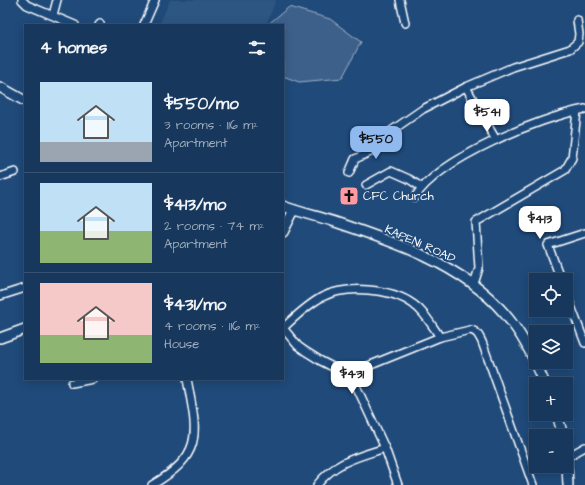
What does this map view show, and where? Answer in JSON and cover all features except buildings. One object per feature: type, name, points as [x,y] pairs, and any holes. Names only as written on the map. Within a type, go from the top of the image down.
[{"type":"main road","points":[[0,87],[24,100]]},
{"type":"main road","name":"KAPENI ROAD","points":[[284,206],[333,222],[398,246],[444,265],[474,284],[496,304],[514,326],[537,365],[542,377]]},
{"type":"main road","points":[[284,230],[294,210]]},
{"type":"main road","points":[[0,338],[24,329]]},
{"type":"main road","points":[[568,473],[568,485]]},
{"type":"street","points":[[22,0],[27,4],[73,24]]},
{"type":"street","points":[[53,15],[57,0]]},
{"type":"street","points":[[144,24],[155,0]]},
{"type":"street","points":[[400,0],[405,22]]},
{"type":"street","points":[[349,173],[355,159],[377,149],[380,146],[378,140],[423,109],[466,87],[512,67],[570,49],[578,42],[579,34],[577,20]]},
{"type":"street","points":[[466,87],[496,140]]},
{"type":"street","points":[[415,197],[421,187],[428,180],[451,165],[496,140],[585,109]]},
{"type":"street","points":[[474,284],[479,268],[476,222],[565,170],[572,158],[576,111]]},
{"type":"street","points":[[366,185],[390,171],[395,171],[421,187]]},
{"type":"street","points":[[0,177],[15,172]]},
{"type":"street","points":[[558,273],[548,245],[585,234]]},
{"type":"street","points":[[0,296],[24,288]]},
{"type":"street","points":[[284,327],[321,298],[343,291],[360,289],[393,295],[413,304],[421,311],[440,337]]},
{"type":"street","points":[[573,311],[585,343]]},
{"type":"street","points":[[284,329],[301,349],[352,377],[357,384],[385,448],[398,485]]},
{"type":"street","points":[[346,375],[440,337],[470,330],[478,334],[533,485]]},
{"type":"street","points":[[72,383],[88,380]]},
{"type":"street","points":[[152,485],[178,466],[186,457],[194,437],[195,424],[187,380]]},
{"type":"street","points":[[573,451],[585,447]]},
{"type":"street","points":[[317,485],[335,468],[347,460],[385,448]]},
{"type":"shaded area","points":[[170,0],[276,0],[266,24],[159,24]]},
{"type":"shaded area","points":[[289,7],[330,19],[361,42],[342,78],[299,82],[284,76],[284,24],[268,24]]},
{"type":"place","name":"CFC Church","points":[[349,196]]}]
